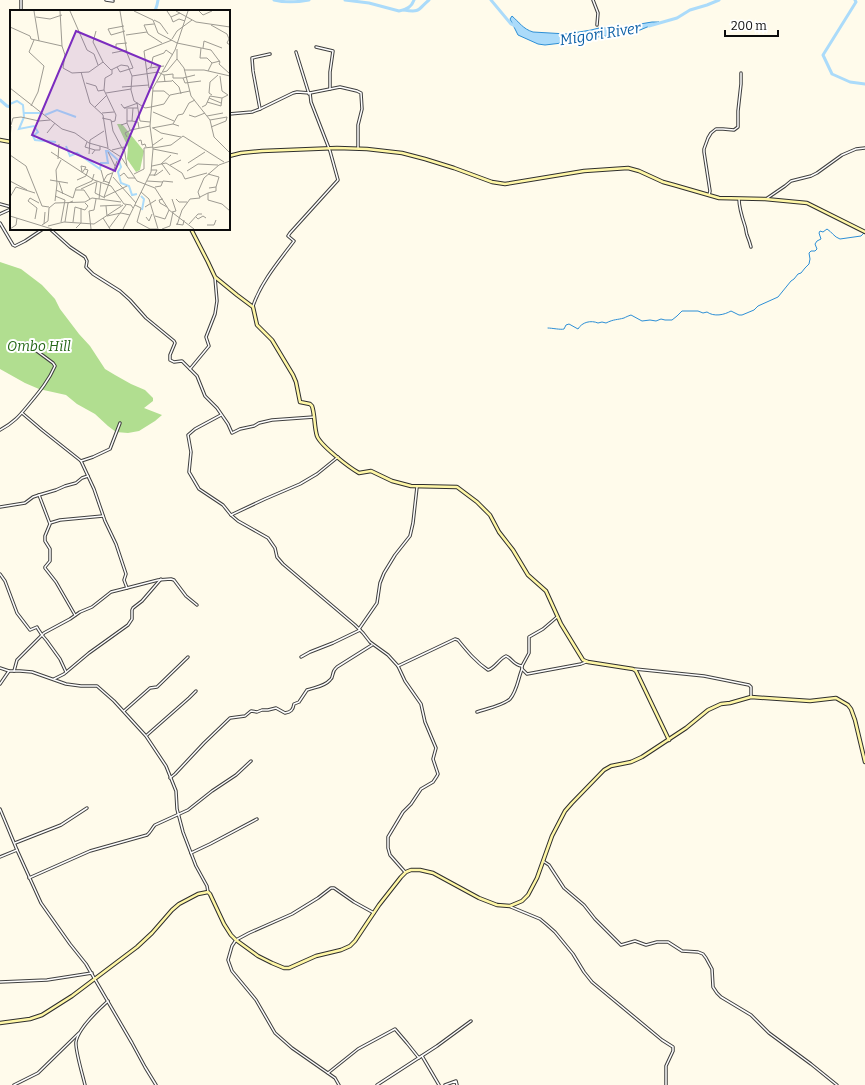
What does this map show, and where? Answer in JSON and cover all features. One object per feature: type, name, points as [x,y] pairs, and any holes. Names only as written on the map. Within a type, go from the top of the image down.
[{"type":"street","points":[[106,0],[113,1]]},
{"type":"street","points":[[593,0],[598,13],[598,25]]},
{"type":"street","points":[[316,47],[334,51],[330,72],[330,89]]},
{"type":"street","points":[[296,52],[311,102],[328,148],[338,181],[314,205],[288,235],[288,237],[294,241],[269,277],[253,307],[257,325],[269,336],[276,346],[295,380],[300,402],[311,405],[315,428],[319,439],[346,465],[359,473],[371,471],[398,483],[417,487],[457,487],[477,502],[488,512],[499,532],[513,550],[528,574],[546,591],[557,617],[583,660],[586,662]]},
{"type":"street","points":[[260,109],[252,58],[270,54]]},
{"type":"street","points":[[709,195],[710,191],[704,149],[708,138],[713,131],[718,129],[734,130],[738,127],[741,73]]},
{"type":"street","points":[[230,114],[252,112],[297,92],[309,94],[337,87],[358,91],[361,94],[362,109],[358,125],[358,148]]},
{"type":"street","points":[[0,140],[10,142]]},
{"type":"street","points":[[230,156],[262,151],[358,148],[402,153],[425,158],[498,184],[584,172],[628,168],[664,182],[709,195],[725,198],[765,199],[807,204],[864,232]]},
{"type":"street","points":[[765,199],[791,181],[817,173],[842,155],[856,149],[865,148]]},
{"type":"street","points":[[739,199],[741,216],[751,248]]},
{"type":"street","points":[[0,204],[10,208]]},
{"type":"street","points":[[0,214],[10,209]]},
{"type":"street","points":[[0,223],[15,246],[42,230]]},
{"type":"street","points":[[51,230],[70,247],[85,257],[87,261],[87,268],[93,274],[123,294],[159,330],[175,342],[170,355],[170,360],[174,362],[182,361],[197,376],[205,396],[216,407],[232,432],[272,420],[314,417]]},
{"type":"street","points":[[190,369],[209,346],[206,338],[215,314],[217,301],[215,277],[192,230]]},
{"type":"street","points":[[215,277],[253,307]]},
{"type":"street","points":[[0,430],[14,422],[22,413],[47,383],[55,366],[26,343]]},
{"type":"street","points":[[22,413],[81,461],[116,544],[126,575],[124,580],[127,588]]},
{"type":"street","points":[[221,414],[188,434],[187,438],[191,452],[189,472],[199,489],[223,505],[238,521],[268,538],[283,564],[324,598],[360,630],[373,644],[388,655],[398,666],[405,681],[421,704],[425,722],[436,748],[433,758],[438,774],[432,783],[421,789],[411,804],[403,812],[388,837],[388,848],[390,855],[406,872]]},
{"type":"street","points":[[81,461],[110,449],[120,423]]},
{"type":"street","points":[[231,515],[300,484],[317,474],[338,457]]},
{"type":"street","points":[[0,507],[25,503],[33,497],[76,483],[82,478],[88,476]]},
{"type":"street","points":[[301,657],[360,630],[377,603],[380,583],[384,573],[394,555],[410,536],[417,487]]},
{"type":"street","points":[[39,495],[50,523],[45,538],[45,541],[50,549],[50,561],[45,568],[56,582],[75,615]]},
{"type":"street","points":[[50,523],[60,520],[104,516]]},
{"type":"street","points":[[0,574],[5,581],[17,613],[29,629],[31,630],[38,628],[60,660],[66,672]]},
{"type":"street","points":[[54,679],[66,672],[91,651],[129,624],[132,619],[133,608],[142,601],[162,579]]},
{"type":"street","points":[[14,671],[16,662],[42,635],[92,606],[110,592],[162,579],[173,579],[186,596],[197,605]]},
{"type":"street","points":[[477,712],[509,700],[529,653],[530,637],[543,630],[557,617]]},
{"type":"street","points":[[398,666],[453,639],[456,639],[478,662],[488,670],[505,656],[509,657],[516,665],[522,668],[525,673],[586,662],[633,669],[704,676],[749,685],[751,687],[751,697]]},
{"type":"street","points":[[170,778],[230,718],[246,716],[251,711],[257,712],[275,708],[285,713],[291,711],[294,704],[299,702],[307,690],[329,682],[332,678],[333,671],[373,644]]},
{"type":"street","points":[[124,712],[150,688],[157,687],[188,657]]},
{"type":"street","points":[[0,668],[9,671],[32,672],[71,685],[97,686],[146,736],[166,766],[176,792],[178,815],[183,832],[199,872],[227,930],[236,940],[258,956],[284,968],[289,968],[316,956],[341,950],[350,946],[406,872],[417,870],[434,873],[483,900],[497,905],[510,906],[535,917],[546,924],[573,954],[592,982],[662,1040],[673,1047],[673,1051],[666,1066],[666,1085]]},
{"type":"street","points":[[633,669],[636,671],[668,740]]},
{"type":"street","points":[[0,684],[9,671]]},
{"type":"street","points":[[146,736],[196,691]]},
{"type":"street","points":[[510,906],[520,902],[527,896],[537,878],[552,836],[565,811],[604,770],[611,766],[635,761],[692,724],[715,706],[751,697],[810,701],[834,698],[846,703],[851,708],[856,720],[865,762]]},
{"type":"street","points":[[29,878],[86,852],[150,833],[155,825],[188,810],[212,791],[234,777],[251,761]]},
{"type":"street","points":[[15,843],[61,825],[87,808]]},
{"type":"street","points":[[0,809],[37,895],[70,944],[84,960],[156,1085]]},
{"type":"street","points":[[191,853],[219,840],[257,819]]},
{"type":"street","points":[[0,857],[17,850]]},
{"type":"street","points":[[543,861],[549,865],[564,888],[584,905],[595,919],[621,945],[635,941],[646,945],[657,942],[668,942],[682,951],[698,952],[703,954],[712,969],[713,987],[721,997],[751,1015],[769,1033],[838,1085]]},
{"type":"street","points":[[340,1085],[335,1078],[274,1032],[256,1000],[237,978],[228,960],[233,944],[236,940],[292,914],[331,888],[334,888],[354,902],[374,913]]},
{"type":"street","points":[[0,1023],[26,1020],[37,1017],[67,999],[146,939],[180,904],[198,894],[208,892]]},
{"type":"street","points":[[0,982],[47,980],[92,973]]},
{"type":"street","points":[[14,1085],[38,1073],[80,1032],[108,1001]]},
{"type":"street","points":[[377,1085],[460,1031],[471,1021]]},
{"type":"street","points":[[328,1073],[358,1049],[395,1029],[419,1058]]},
{"type":"street","points":[[80,1032],[76,1044],[85,1085]]},
{"type":"street","points":[[422,1056],[439,1085]]},
{"type":"street","points":[[445,1085],[456,1081],[457,1085]]},
{"type":"green space","name":"Ombo Hill","points":[[0,262],[21,269],[42,285],[55,299],[60,309],[90,346],[105,369],[145,390],[153,398],[153,401],[144,408],[162,415],[139,431],[128,433],[116,432],[95,414],[77,404],[66,395],[39,389],[0,369]]},
{"type":"water","points":[[512,16],[524,27],[533,32],[567,34],[599,28],[616,28],[659,22],[633,33],[628,32],[607,37],[605,36],[590,38],[587,40],[545,45],[538,44],[518,35],[510,19]]},
{"type":"waterway","name":"Migori River","points":[[155,10],[158,0]]},
{"type":"waterway","name":"Migori River","points":[[274,0],[283,2],[309,0]]},
{"type":"waterway","name":"Migori River","points":[[345,0],[369,3],[399,11],[404,10],[412,4],[414,0]]},
{"type":"waterway","points":[[404,10],[419,10],[429,0]]},
{"type":"waterway","name":"Migori River","points":[[491,0],[511,24],[515,26]]},
{"type":"waterway","name":"Migori River","points":[[649,26],[677,18],[690,10],[719,0]]},
{"type":"waterway","name":"Migori River","points":[[855,0],[856,2],[823,55],[832,74],[850,82],[865,84]]},
{"type":"waterway","name":"Migori River","points":[[0,100],[10,107]]},
{"type":"waterway","points":[[548,328],[564,329],[566,325],[569,324],[578,329],[587,322],[606,323],[631,315],[642,321],[656,321],[661,319],[672,320],[682,311],[707,312],[716,315],[725,314],[731,311],[742,315],[778,297],[791,281],[801,273],[809,264],[809,253],[817,249],[815,244],[821,239],[819,233],[820,231],[823,232],[827,229],[840,239],[861,236],[864,233]]}]
